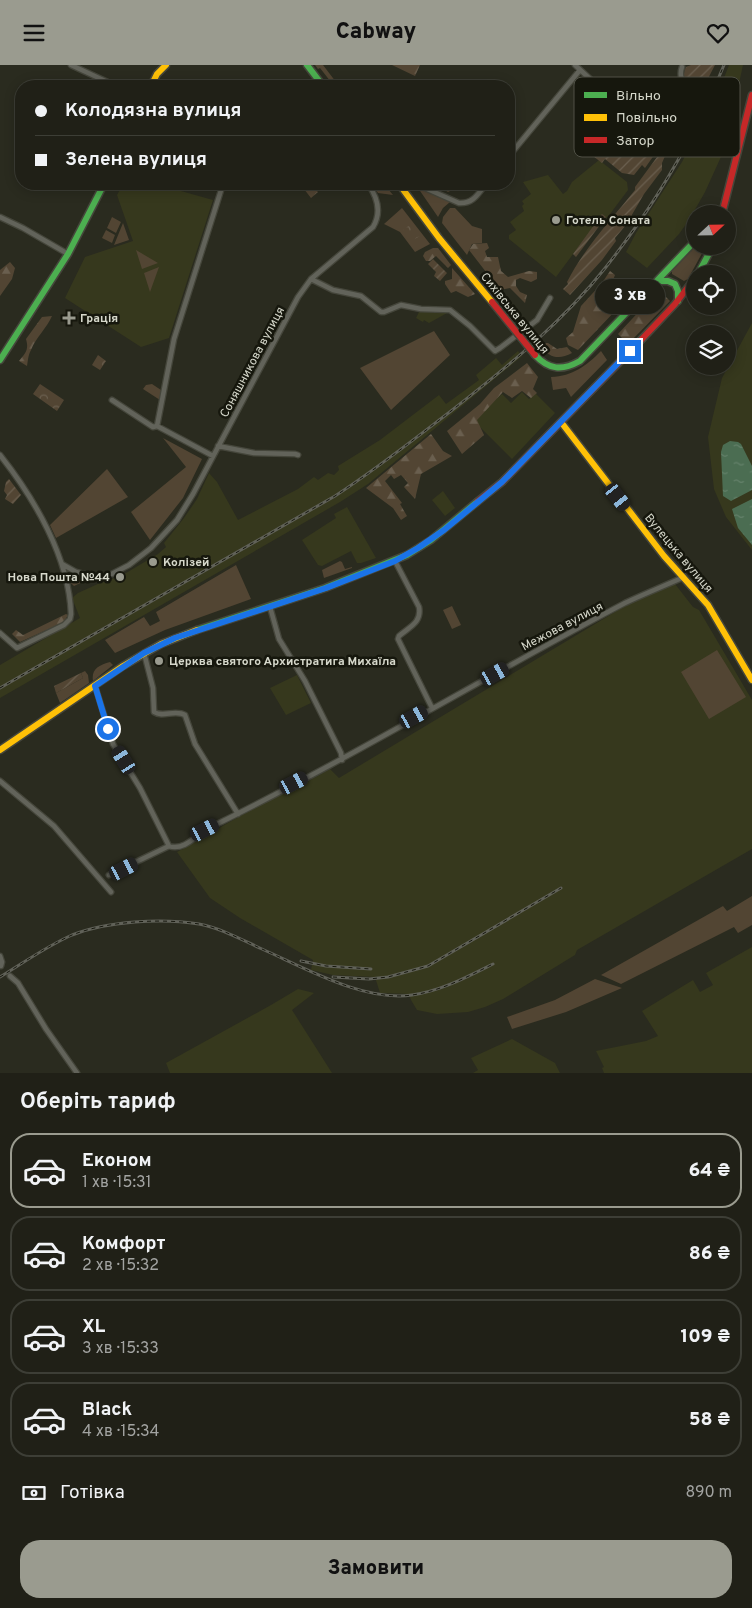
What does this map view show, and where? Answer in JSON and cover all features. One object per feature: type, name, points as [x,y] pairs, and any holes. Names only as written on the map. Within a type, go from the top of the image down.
[{"type":"main road","points":[[154,80],[166,65]]},
{"type":"main road","points":[[307,65],[317,80]]},
{"type":"main road","points":[[740,142],[752,95]]},
{"type":"main road","points":[[724,205],[736,157]]},
{"type":"main road","points":[[0,360],[68,254],[101,190]]},
{"type":"main road","name":"Сихівська вулиця","points":[[403,190],[439,238],[547,367],[563,368],[580,361],[686,251]]},
{"type":"main road","points":[[658,281],[668,281],[675,284],[678,291],[678,301]]},
{"type":"main road","points":[[0,751],[144,653],[191,631],[326,588],[395,561],[431,540],[486,496],[561,422],[678,301],[686,290]]},
{"type":"main road","name":"Вулецька вулиця","points":[[561,422],[664,556],[708,605],[752,680]]},
{"type":"street","points":[[71,65],[103,80]]},
{"type":"street","points":[[575,65],[588,77]]},
{"type":"street","points":[[680,77],[682,67]]},
{"type":"street","points":[[574,77],[580,70]]},
{"type":"street","points":[[515,149],[574,77]]},
{"type":"street","points":[[157,426],[174,339],[221,190]]},
{"type":"street","name":"Соняшникова вулиця","points":[[62,564],[76,572],[102,579],[140,557],[156,545],[177,520],[193,494],[298,297],[311,279],[373,227],[379,218],[378,204],[372,190]]},
{"type":"street","points":[[430,190],[459,203],[466,204],[481,190]]},
{"type":"street","points":[[0,217],[68,254]]},
{"type":"street","points":[[311,279],[333,289],[361,296],[380,312],[400,305],[421,309],[450,310],[494,351],[500,349],[538,320],[550,298]]},
{"type":"street","points":[[112,400],[153,427],[157,426],[213,456]]},
{"type":"street","points":[[218,446],[254,453],[298,455]]},
{"type":"street","points":[[0,455],[17,477],[31,500],[62,564],[71,617],[64,625],[17,648],[0,633]]},
{"type":"street","points":[[395,561],[419,607],[420,613],[417,622],[399,636],[398,639],[432,708]]},
{"type":"street","name":"Межова вулиця","points":[[108,875],[169,845],[173,847],[181,846],[195,839],[205,830],[342,760],[432,708],[626,603],[684,577]]},
{"type":"street","points":[[270,607],[279,639],[305,681],[340,751],[342,760]]},
{"type":"street","points":[[144,653],[153,688],[154,712],[159,715],[178,712],[185,715],[196,744],[238,814]]},
{"type":"street","points":[[95,686],[113,744],[140,788],[169,845]]},
{"type":"street","points":[[0,781],[56,829],[111,892]]},
{"type":"street","points":[[0,956],[1,966]]},
{"type":"street","points":[[10,976],[18,983],[46,1029],[77,1073]]},
{"type":"shaded area","points":[[729,65],[743,65],[740,79],[740,77],[724,77]]},
{"type":"shaded area","points":[[685,157],[721,157],[698,205],[686,205],[686,224],[647,268],[626,252]]},
{"type":"shaded area","name":"Готель Соната","points":[[599,160],[627,182],[628,190],[607,218],[602,215],[556,277],[509,239],[509,235],[516,230],[510,222],[524,211],[522,201],[531,194],[523,182],[548,175],[563,194],[572,182]]},
{"type":"shaded area","points":[[120,190],[177,190],[213,200],[169,338],[141,347],[65,298],[85,257],[133,241],[117,195]]},
{"type":"shaded area","points":[[419,312],[447,313],[429,323],[416,318]]},
{"type":"shaded area","points":[[752,323],[752,550],[726,517],[714,489],[708,437],[722,378],[724,375],[736,375],[736,352]]},
{"type":"shaded area","points":[[518,351],[522,356],[368,484],[0,698],[0,665],[80,618],[72,598],[78,593],[121,576],[158,554],[166,547],[164,543],[197,499],[209,473],[217,482],[238,520],[298,489],[314,477],[318,480],[328,473],[334,475],[339,470],[338,466],[380,440],[439,395],[446,404],[479,380],[476,375],[496,358],[502,365]]},
{"type":"shaded area","points":[[522,392],[529,399],[535,393],[555,413],[512,459],[473,420],[502,394],[511,403]]},
{"type":"shaded area","points":[[443,491],[455,508],[445,516],[432,500]]},
{"type":"shaded area","points":[[347,507],[376,558],[357,563],[351,551],[322,566],[318,565],[302,540],[336,518],[334,514]]},
{"type":"shaded area","points":[[675,584],[693,607],[699,610],[752,700],[752,849],[577,950],[575,955],[503,999],[468,1012],[437,1014],[417,1010],[409,994],[380,993],[375,977],[333,975],[311,970],[313,960],[240,918],[210,898],[177,852],[270,799],[292,788],[294,789],[330,769],[339,778],[630,603]]},
{"type":"shaded area","points":[[297,675],[311,703],[286,715],[270,688]]},
{"type":"shaded area","points":[[752,947],[752,1073],[604,1073],[602,1068],[604,1067],[596,1051],[646,1041],[658,1036],[642,1011],[693,980],[700,992],[713,985],[706,973]]},
{"type":"shaded area","points":[[298,989],[314,993],[292,1010],[332,1073],[170,1073],[166,1063]]},
{"type":"shaded area","points":[[512,1039],[555,1063],[560,1073],[473,1073],[478,1070],[471,1058]]},
{"type":"green space","points":[[315,65],[323,65],[334,80],[329,80],[320,68],[318,69]]},
{"type":"green space","points":[[392,65],[420,65],[415,76]]},
{"type":"green space","points":[[691,65],[715,65],[709,77],[684,77],[686,67]]},
{"type":"green space","points":[[594,157],[653,157],[645,168],[642,165],[634,175],[622,173],[605,159],[602,163]]},
{"type":"green space","points":[[657,157],[665,157],[662,170],[644,194],[626,225],[615,238],[616,241],[602,260],[570,295],[563,289],[568,284],[567,282],[574,269],[599,234],[635,190],[635,187]]},
{"type":"green space","points":[[305,190],[316,190],[318,192],[311,198]]},
{"type":"green space","points":[[376,190],[389,190],[393,195],[378,193]]},
{"type":"green space","points":[[419,190],[450,202],[443,208],[438,217]]},
{"type":"green space","points":[[402,208],[430,244],[415,252],[400,232],[384,224]]},
{"type":"green space","points":[[450,208],[455,208],[472,226],[482,229],[482,243],[472,244],[467,255],[442,223],[443,217]]},
{"type":"green space","points":[[602,214],[606,217],[576,257],[573,254]]},
{"type":"green space","points":[[112,217],[121,222],[116,233],[107,228]]},
{"type":"green space","points":[[123,223],[129,240],[114,245]]},
{"type":"green space","points":[[411,224],[420,236],[411,241],[403,230]]},
{"type":"green space","points":[[106,230],[115,235],[112,243],[102,238]]},
{"type":"green space","points":[[487,243],[489,248],[485,251],[487,257],[498,257],[501,271],[508,277],[529,271],[537,272],[537,279],[531,282],[520,278],[516,280],[516,286],[520,292],[527,295],[525,303],[510,288],[500,290],[469,250],[473,244]]},
{"type":"green space","points":[[438,248],[451,265],[448,268],[436,256],[430,261],[426,261],[423,256],[425,252]]},
{"type":"green space","points":[[136,250],[158,263],[142,269]]},
{"type":"green space","points":[[687,255],[701,255],[696,265],[686,265],[686,280],[684,281],[672,274],[672,271]]},
{"type":"green space","points":[[433,259],[447,273],[440,281],[434,276],[436,272],[428,264]]},
{"type":"green space","points":[[10,262],[15,268],[12,279],[0,296],[0,270]]},
{"type":"green space","points":[[159,267],[150,292],[144,273]]},
{"type":"green space","points":[[452,268],[475,294],[468,297],[456,291],[451,293],[445,281],[452,279]]},
{"type":"green space","points":[[610,271],[615,275],[613,280],[618,286],[617,299],[620,301],[617,309],[578,350],[568,345],[566,338],[573,332],[581,306]]},
{"type":"green space","points":[[659,290],[670,301],[628,344],[618,334]]},
{"type":"green space","points":[[52,316],[33,345],[27,366],[19,361],[26,351],[26,339],[42,317]]},
{"type":"green space","points":[[434,331],[450,355],[391,410],[360,368]]},
{"type":"green space","points":[[546,343],[557,349],[567,347],[572,353],[563,357],[551,356],[541,347]]},
{"type":"green space","points":[[601,351],[607,360],[571,397],[566,388],[553,390],[551,377],[566,375],[579,369]]},
{"type":"green space","points":[[98,355],[106,361],[100,370],[92,365]]},
{"type":"green space","points":[[527,363],[538,377],[533,389],[537,393],[531,398],[522,391],[512,398],[503,392],[477,420],[484,435],[462,454],[447,431],[480,404],[494,388]]},
{"type":"green space","points":[[40,384],[64,400],[57,411],[33,394]]},
{"type":"green space","points":[[152,384],[161,390],[160,400],[143,389],[146,385]]},
{"type":"green space","points":[[431,434],[443,451],[452,456],[421,474],[415,499],[404,487],[408,483],[401,475],[394,479],[391,475],[385,481],[402,503],[400,504],[407,516],[401,520],[393,508],[366,488]]},
{"type":"green space","points":[[163,438],[202,459],[183,498],[150,540],[131,512],[186,467]]},
{"type":"green space","points":[[107,469],[128,497],[56,538],[50,525]]},
{"type":"green space","points":[[9,479],[21,495],[13,504],[5,499],[7,495],[4,491],[6,482]]},
{"type":"green space","points":[[340,561],[345,569],[352,568],[324,578],[322,570]]},
{"type":"green space","points":[[236,565],[251,599],[165,630],[115,653],[105,640],[144,617],[150,626],[160,621],[156,612]]},
{"type":"green space","points":[[73,573],[89,579],[74,586],[69,581],[69,576]]},
{"type":"green space","points":[[452,606],[461,625],[452,629],[443,610]]},
{"type":"green space","points":[[66,614],[68,615],[64,622],[20,642],[12,634],[16,630],[23,635]]},
{"type":"green space","points":[[717,650],[746,697],[709,719],[681,672]]},
{"type":"green space","points":[[110,662],[113,665],[93,681],[93,673],[97,668]]},
{"type":"green space","points":[[85,671],[88,675],[89,683],[60,703],[56,693],[83,678],[81,673]]},
{"type":"green space","points":[[81,673],[83,678],[56,693],[54,686]]},
{"type":"green space","points":[[752,896],[752,925],[738,933],[734,927],[621,984],[601,975],[723,906],[727,911]]},
{"type":"green space","points":[[595,979],[622,988],[566,1012],[512,1029],[507,1017],[555,1000]]},
{"type":"water","points":[[730,441],[741,444],[752,466],[752,490],[731,501],[723,496],[721,452],[723,445]]},
{"type":"water","points":[[752,499],[752,545],[738,528],[732,509]]},
{"type":"railway","points":[[719,77],[724,65]]},
{"type":"railway","points":[[0,688],[335,496],[408,444],[472,394],[552,326],[589,287],[630,235],[680,157]]},
{"type":"railway","points":[[333,977],[369,979],[388,977],[428,966],[561,888]]},
{"type":"railway","points":[[0,977],[44,949],[72,935],[86,930],[118,924],[152,921],[184,922],[215,928],[335,982],[355,989],[394,996],[412,995],[433,990],[454,983],[493,964]]},
{"type":"railway","points":[[301,961],[326,966],[371,969]]},
{"type":"traffic: fast","points":[[307,65],[318,80]]},
{"type":"traffic: fast","points":[[0,360],[68,254],[101,190]]},
{"type":"traffic: fast","points":[[535,355],[545,364],[556,367],[567,366],[580,361],[686,250]]},
{"type":"traffic: fast","points":[[703,265],[708,255]]},
{"type":"traffic: fast","points":[[658,281],[668,281],[675,284],[678,291],[678,301]]},
{"type":"traffic: fast","points":[[197,630],[325,588],[407,555],[431,540],[477,502]]},
{"type":"traffic: slow","points":[[154,80],[166,65]]},
{"type":"traffic: slow","points":[[403,190],[439,238],[492,302]]},
{"type":"traffic: slow","points":[[561,422],[664,556],[708,605],[752,680]]},
{"type":"traffic: slow","points":[[0,750],[123,666],[161,644],[197,630]]},
{"type":"traffic: jam","points":[[740,143],[752,95]]},
{"type":"traffic: jam","points":[[724,205],[736,157]]},
{"type":"traffic: jam","points":[[477,502],[502,482],[641,340],[686,290]]},
{"type":"traffic: jam","points":[[492,302],[535,355]]},
{"type":"place","name":"Готель Соната","points":[[556,220]]},
{"type":"place","name":"Грація","points":[[69,318]]},
{"type":"place","name":"Колізей","points":[[153,562]]},
{"type":"place","name":"Нова Пошта №44","points":[[120,577]]},
{"type":"place","name":"Церква святого Архистратига Михаїла","points":[[159,661]]},
{"type":"route","points":[[108,729],[95,686],[144,653],[161,644],[199,629],[326,588],[395,561],[431,540],[502,482],[630,351]]}]
